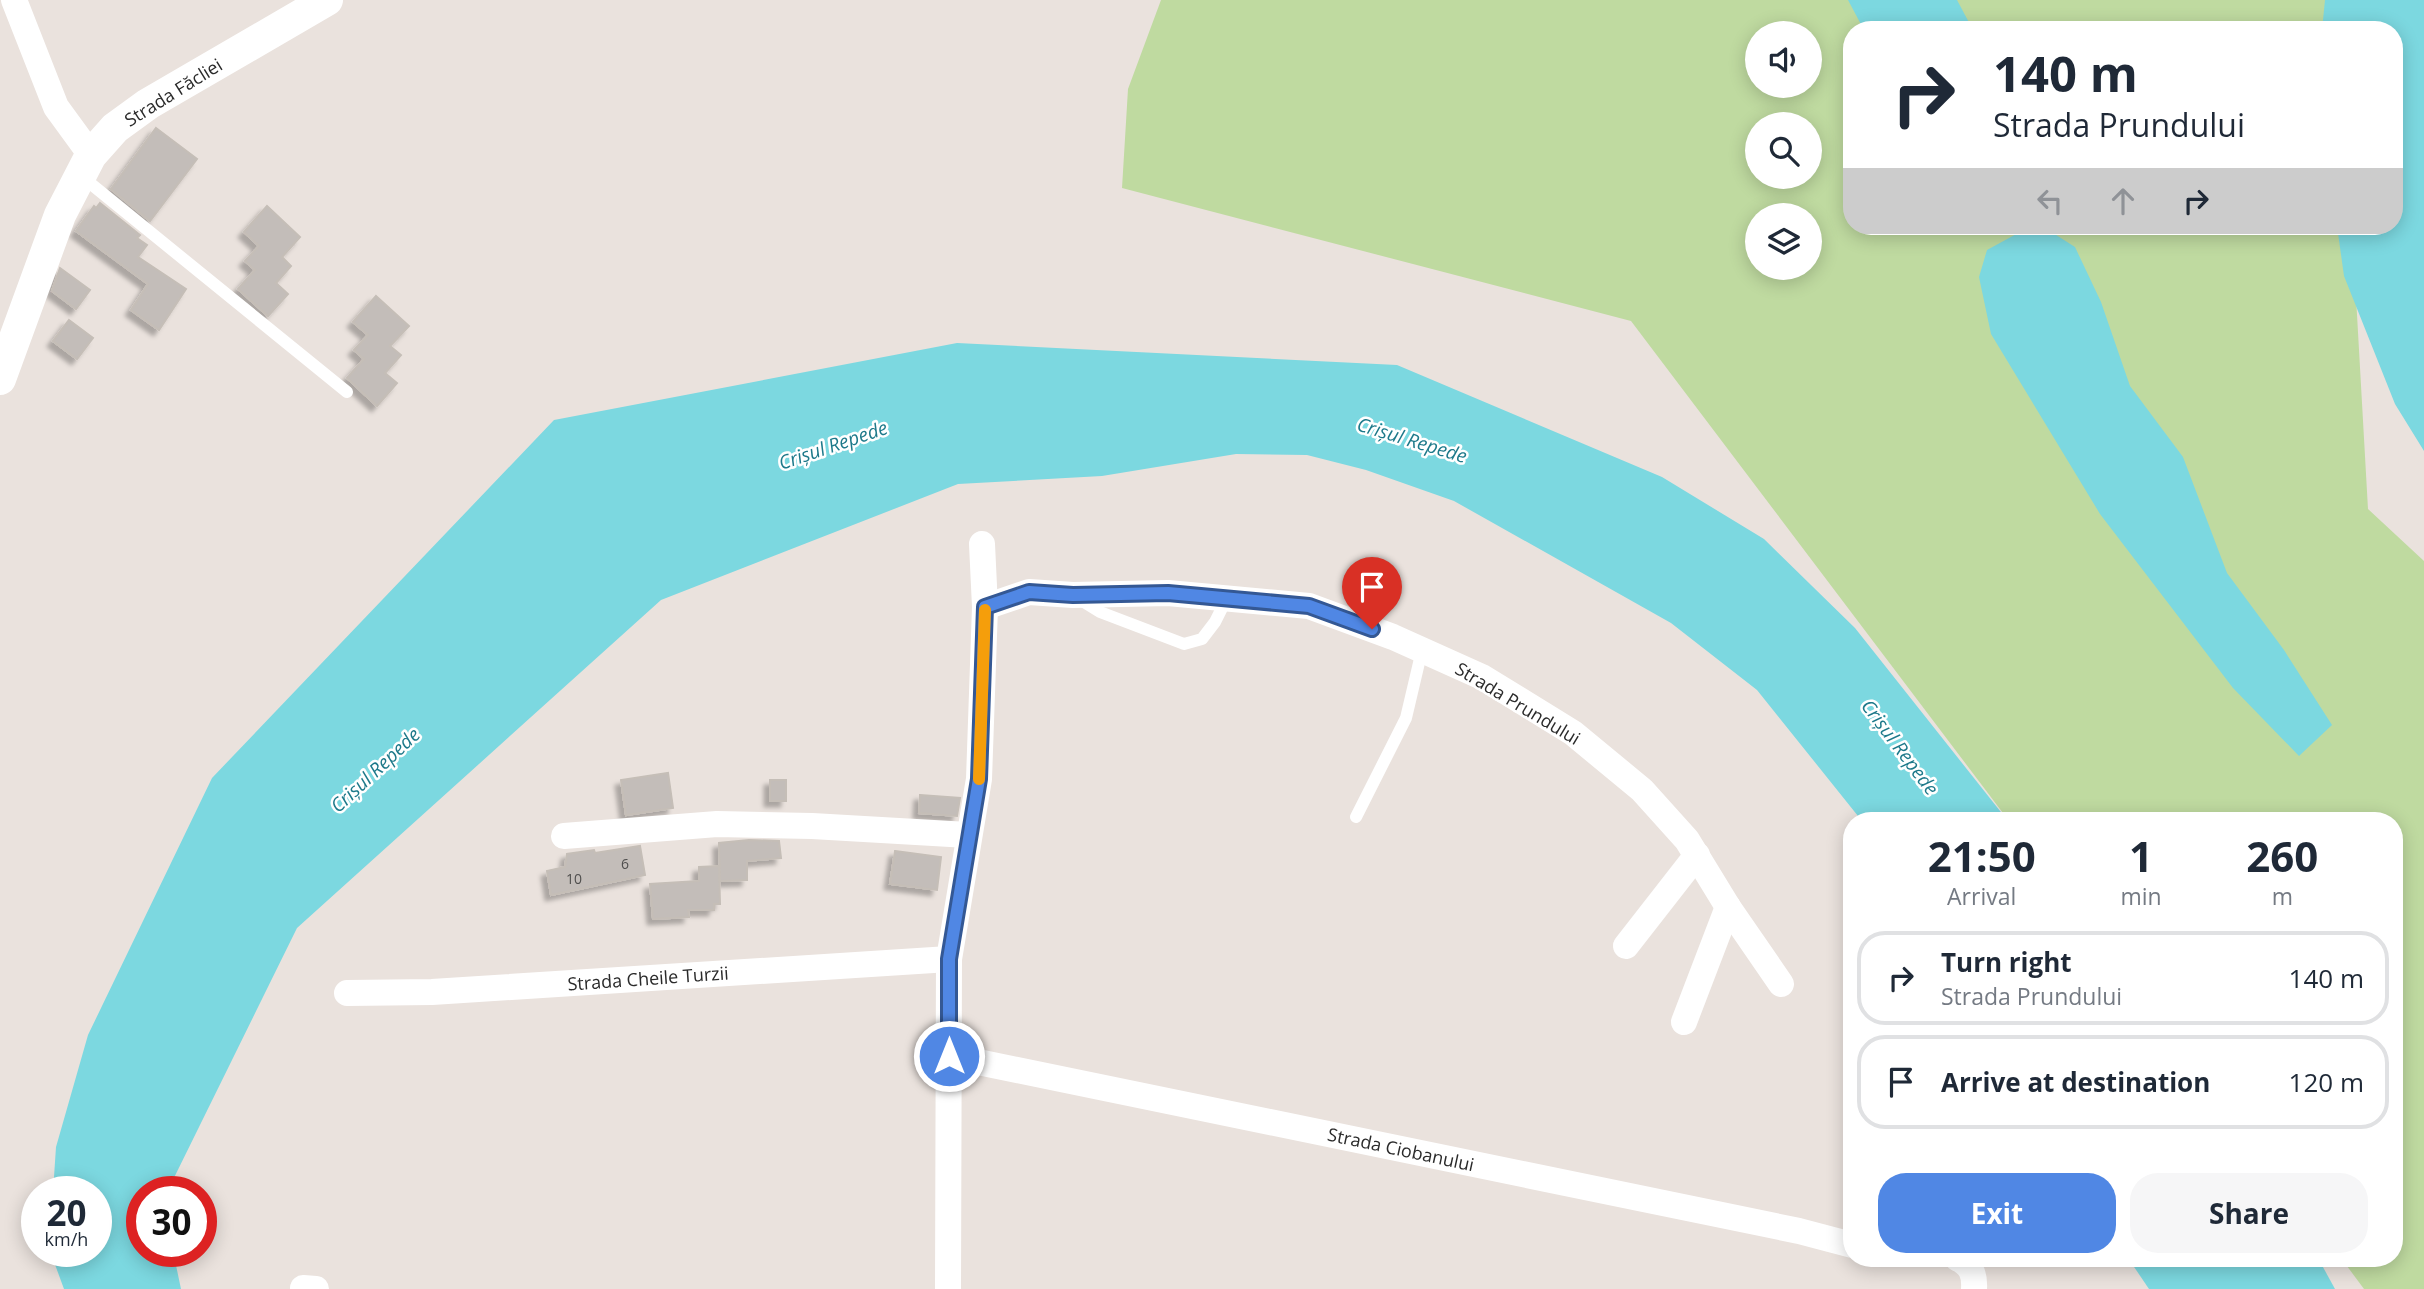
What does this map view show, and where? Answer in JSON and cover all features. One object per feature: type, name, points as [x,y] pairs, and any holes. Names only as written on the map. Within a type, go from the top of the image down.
[{"type":"street","points":[[14,0],[56,107],[85,165]]},
{"type":"street","name":"Strada Făcliei","points":[[0,379],[60,215],[85,165],[115,128],[148,104],[327,0]]},
{"type":"street","points":[[948,1289],[949,959],[979,779],[985,607],[982,544]]},
{"type":"street","name":"Strada Prundului","points":[[985,607],[1029,592],[1073,595],[1168,593],[1309,606],[1422,650],[1482,677],[1573,733],[1642,790],[1688,841],[1728,907],[1781,984]]},
{"type":"street","points":[[564,836],[717,824],[812,826],[968,835]]},
{"type":"street","points":[[1626,946],[1697,855]]},
{"type":"street","points":[[1684,1023],[1728,907]]},
{"type":"street","name":"Strada Cheile Turzii","points":[[347,993],[446,991],[949,959]]},
{"type":"street","name":"Strada Ciobanului","points":[[949,1056],[1800,1231],[1843,1243]]},
{"type":"lane","points":[[85,165],[347,392]]},
{"type":"lane","points":[[1073,595],[1100,612],[1184,644],[1202,639],[1215,622],[1227,598]]},
{"type":"lane","points":[[1356,817],[1406,718],[1422,650]]},
{"type":"green space","points":[[1161,0],[2340,0],[2341,21],[1843,21],[1843,235],[2353,235],[2368,509],[2424,561],[2424,1289],[2364,1289],[2348,1267],[2403,1267],[2403,812],[2002,812],[1631,321],[1122,188],[1128,89]]},
{"type":"water","points":[[1848,0],[1957,0],[1968,21],[1859,21]]},
{"type":"water","points":[[2325,0],[2424,0],[2424,451],[2395,404],[2344,276],[2338,235],[2403,235],[2403,21],[2323,21]]},
{"type":"water","points":[[2014,235],[2056,235],[2075,247],[2101,302],[2130,386],[2183,457],[2227,573],[2284,650],[2332,725],[2299,756],[2233,688],[2100,514],[1991,334],[1979,277],[1987,250]]},
{"type":"water","name":"Crișul Repede","points":[[957,343],[1397,365],[1662,477],[1764,539],[1855,628],[2001,812],[1855,812],[1757,690],[1671,623],[1454,501],[1366,470],[1307,455],[1236,454],[1102,476],[958,484],[661,600],[297,928],[175,1176],[126,1176],[126,1267],[176,1267],[181,1289],[64,1289],[56,1267],[112,1267],[112,1176],[54,1176],[56,1147],[88,1035],[212,778],[554,420]]},
{"type":"water","points":[[2134,1267],[2323,1267],[2335,1289],[2149,1289]]},
{"type":"building","points":[[156,128],[197,159],[150,221],[111,189]]},
{"type":"building","points":[[100,203],[140,235],[137,238],[147,245],[138,257],[186,289],[159,330],[131,310],[148,284],[76,231],[94,206],[96,208]]},
{"type":"building","points":[[267,206],[300,237],[282,257],[291,266],[276,283],[288,294],[268,316],[238,289],[255,270],[245,261],[259,246],[244,232]]},
{"type":"building","points":[[60,268],[90,290],[76,309],[52,291]]},
{"type":"building","points":[[376,296],[409,326],[390,346],[401,355],[385,373],[397,383],[377,406],[347,378],[364,359],[354,350],[368,335],[353,322]]},
{"type":"building","points":[[69,320],[93,338],[77,359],[53,341]]},
{"type":"building","points":[[668,773],[673,808],[626,815],[621,780]]},
{"type":"building","points":[[770,780],[786,780],[786,801],[770,801]]},
{"type":"building","points":[[920,795],[960,798],[957,816],[919,813]]},
{"type":"building","points":[[779,841],[781,858],[747,861],[747,880],[720,881],[719,843]]},
{"type":"building","points":[[640,846],[645,875],[551,895],[547,871],[565,867],[567,854]]},
{"type":"building","points":[[895,851],[941,857],[937,890],[890,884]]},
{"type":"building","points":[[719,866],[720,904],[714,904],[714,910],[688,910],[689,917],[653,919],[650,884],[699,881],[699,867]]},
{"type":"slow traffic","points":[[979,779],[985,610]]},
{"type":"route","points":[[949,1056],[949,959],[979,779],[985,607],[1029,592],[1073,595],[1168,593],[1309,606],[1372,629]]}]
